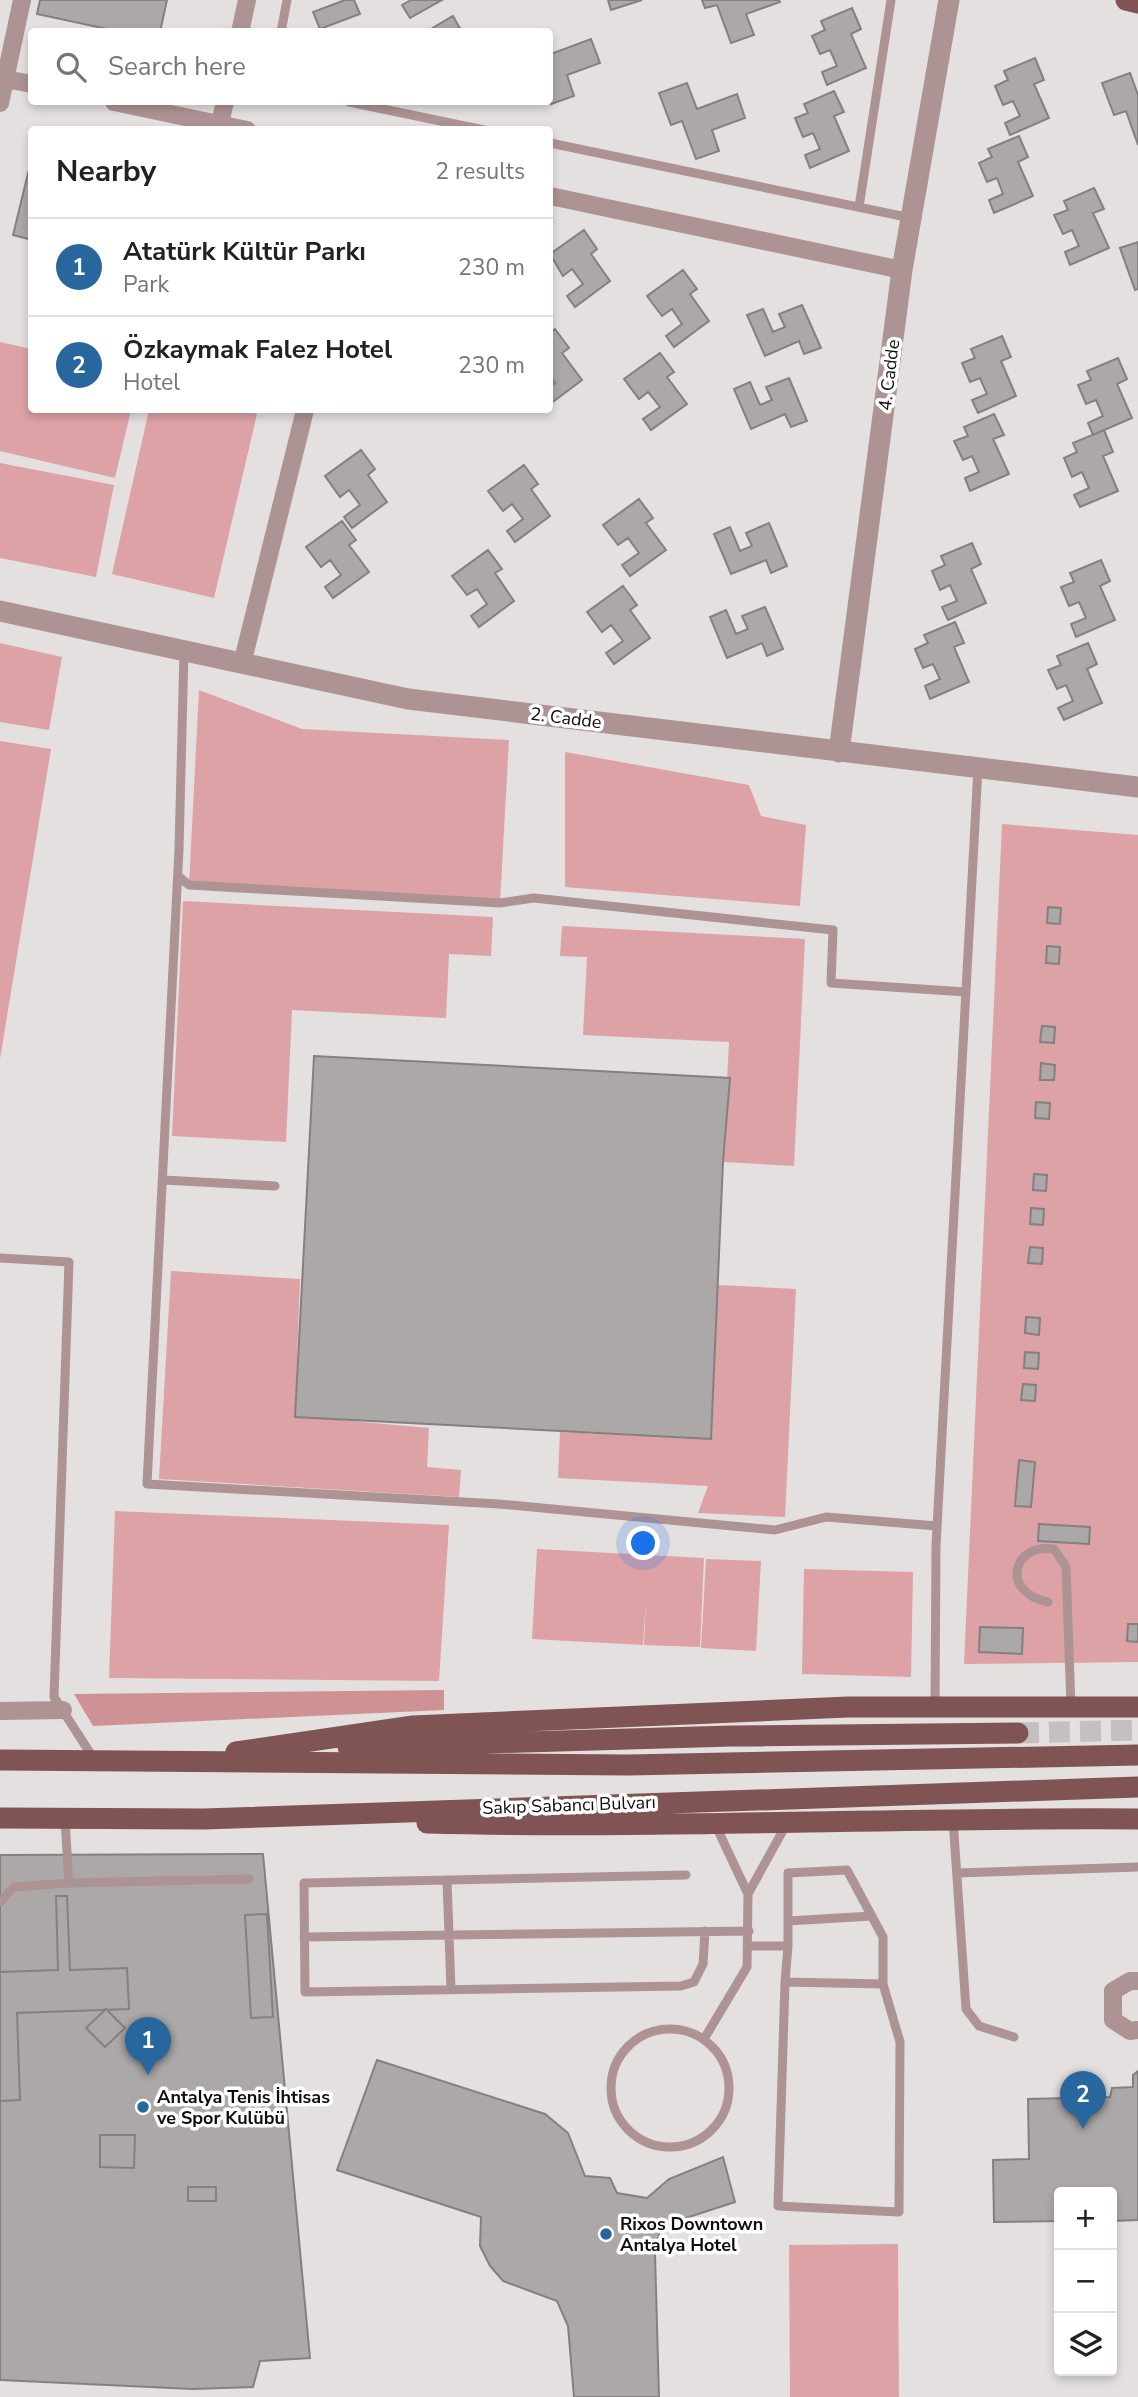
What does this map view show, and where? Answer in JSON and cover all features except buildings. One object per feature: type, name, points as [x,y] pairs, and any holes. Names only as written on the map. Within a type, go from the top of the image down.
[{"type":"main road","points":[[1126,0],[1138,3]]},
{"type":"main road","points":[[135,1762],[236,1752],[413,1726],[848,1707],[1138,1707]]},
{"type":"main road","points":[[236,1752],[652,1738],[1018,1733]]},
{"type":"main road","points":[[0,1760],[97,1763],[628,1765],[1138,1755]]},
{"type":"main road","name":"Sakıp Sabancı Bulvarı","points":[[0,1818],[204,1819],[1138,1787]]},
{"type":"main road","points":[[204,1819],[526,1826],[953,1817],[1138,1819]]},
{"type":"street","points":[[0,103],[5,54],[22,0]]},
{"type":"street","points":[[241,28],[247,0]]},
{"type":"street","name":"4. Cadde","points":[[839,752],[902,270],[949,0]]},
{"type":"street","points":[[2,78],[28,83]]},
{"type":"street","points":[[128,105],[229,126]]},
{"type":"street","points":[[220,124],[224,105]]},
{"type":"street","points":[[553,197],[902,270]]},
{"type":"street","points":[[242,664],[304,413]]},
{"type":"street","name":"2. Cadde","points":[[0,611],[408,699],[1138,787]]},
{"type":"street","points":[[0,1711],[63,1710]]},
{"type":"street","points":[[1138,1981],[1130,1981],[1114,1991],[1112,2020],[1130,2031],[1138,2030]]},
{"type":"lane","points":[[282,28],[287,0]]},
{"type":"lane","points":[[859,207],[891,0]]},
{"type":"lane","points":[[364,105],[466,126]]},
{"type":"lane","points":[[553,144],[913,219]]},
{"type":"lane","points":[[184,651],[178,876],[147,1484],[499,1504],[775,1530],[826,1517],[937,1526]]},
{"type":"lane","points":[[934,1707],[937,1526],[978,768]]},
{"type":"lane","points":[[178,876],[189,886],[500,903],[534,898],[833,930],[831,983],[967,992]]},
{"type":"lane","points":[[163,1180],[275,1186]]},
{"type":"lane","points":[[0,1258],[69,1262],[54,1697],[97,1763]]},
{"type":"lane","points":[[1048,1602],[1027,1596],[1019,1588],[1017,1576],[1020,1564],[1028,1552],[1039,1547],[1054,1549],[1066,1567],[1071,1707]]},
{"type":"lane","points":[[953,1817],[966,2009],[979,2026],[1014,2037]]},
{"type":"lane","points":[[65,1820],[69,1883]]},
{"type":"lane","points":[[704,2039],[747,1967],[749,1931],[748,1894],[714,1822]]},
{"type":"lane","points":[[748,1894],[788,1822]]},
{"type":"lane","points":[[957,1873],[1138,1867]]},
{"type":"lane","points":[[847,1870],[883,1937],[883,1984],[900,2042],[899,2212],[778,2206],[788,1921],[788,1873],[847,1870]]},
{"type":"lane","points":[[686,1875],[304,1884],[305,1992],[681,1986],[694,1982],[703,1964],[705,1931]]},
{"type":"lane","points":[[0,1902],[14,1887],[69,1883],[250,1879]]},
{"type":"lane","points":[[447,1880],[451,1989]]},
{"type":"lane","points":[[788,1921],[872,1916]]},
{"type":"lane","points":[[304,1937],[749,1931]]},
{"type":"lane","points":[[748,1946],[788,1946]]},
{"type":"lane","points":[[785,1982],[883,1984]]},
{"type":"lane","points":[[660,2029],[683,2030],[704,2039],[720,2056],[729,2078],[728,2101],[719,2122],[702,2138],[680,2146],[657,2146],[635,2136],[619,2119],[611,2097],[611,2074],[621,2053],[638,2037],[660,2029]]},
{"type":"shaded area","points":[[0,342],[28,348],[28,413],[130,413],[115,478],[0,451]]},
{"type":"shaded area","points":[[148,413],[257,414],[214,598],[112,574]]},
{"type":"shaded area","points":[[0,463],[114,485],[96,577],[0,558]]},
{"type":"shaded area","points":[[0,643],[62,657],[49,730],[0,722]]},
{"type":"shaded area","points":[[199,690],[302,729],[509,740],[500,903],[189,885]]},
{"type":"shaded area","points":[[0,741],[51,749],[0,1059]]},
{"type":"shaded area","points":[[565,752],[749,785],[761,816],[806,825],[800,906],[565,887]]},
{"type":"shaded area","points":[[1002,824],[1138,835],[1138,1662],[964,1664]]},
{"type":"shaded area","points":[[183,901],[493,917],[491,956],[449,954],[446,1018],[292,1010],[286,1142],[172,1136]]},
{"type":"shaded area","points":[[562,926],[805,939],[794,1166],[723,1162],[729,1042],[583,1035],[587,957],[560,956]]},
{"type":"shaded area","points":[[171,1271],[300,1279],[295,1416],[429,1428],[427,1467],[461,1470],[459,1497],[159,1479]]},
{"type":"shaded area","points":[[718,1285],[796,1289],[785,1517],[698,1513],[708,1486],[558,1478],[560,1432],[710,1439]]},
{"type":"shaded area","points":[[115,1511],[449,1525],[439,1681],[109,1678]]},
{"type":"shaded area","points":[[537,1549],[704,1558],[700,1647],[644,1645],[646,1599],[643,1645],[532,1639]]},
{"type":"shaded area","points":[[706,1559],[761,1561],[756,1651],[701,1648]]},
{"type":"shaded area","points":[[804,1569],[913,1572],[911,1677],[802,1674]]},
{"type":"shaded area","points":[[444,1690],[444,1710],[93,1726],[74,1694]]},
{"type":"shaded area","points":[[898,2244],[899,2397],[790,2397],[789,2245]]},
{"type":"tunnel","points":[[1018,1733],[1138,1730]]},
{"type":"place","name":"Atatürk Kültür Parkı","points":[[148,2075]]},
{"type":"place","name":"Antalya Tenis İhtisas ve Spor Kulübü","points":[[143,2107]]},
{"type":"place","name":"Özkaymak Falez Hotel","points":[[1083,2129]]},
{"type":"place","name":"Rixos Downtown Antalya Hotel","points":[[606,2234]]}]
